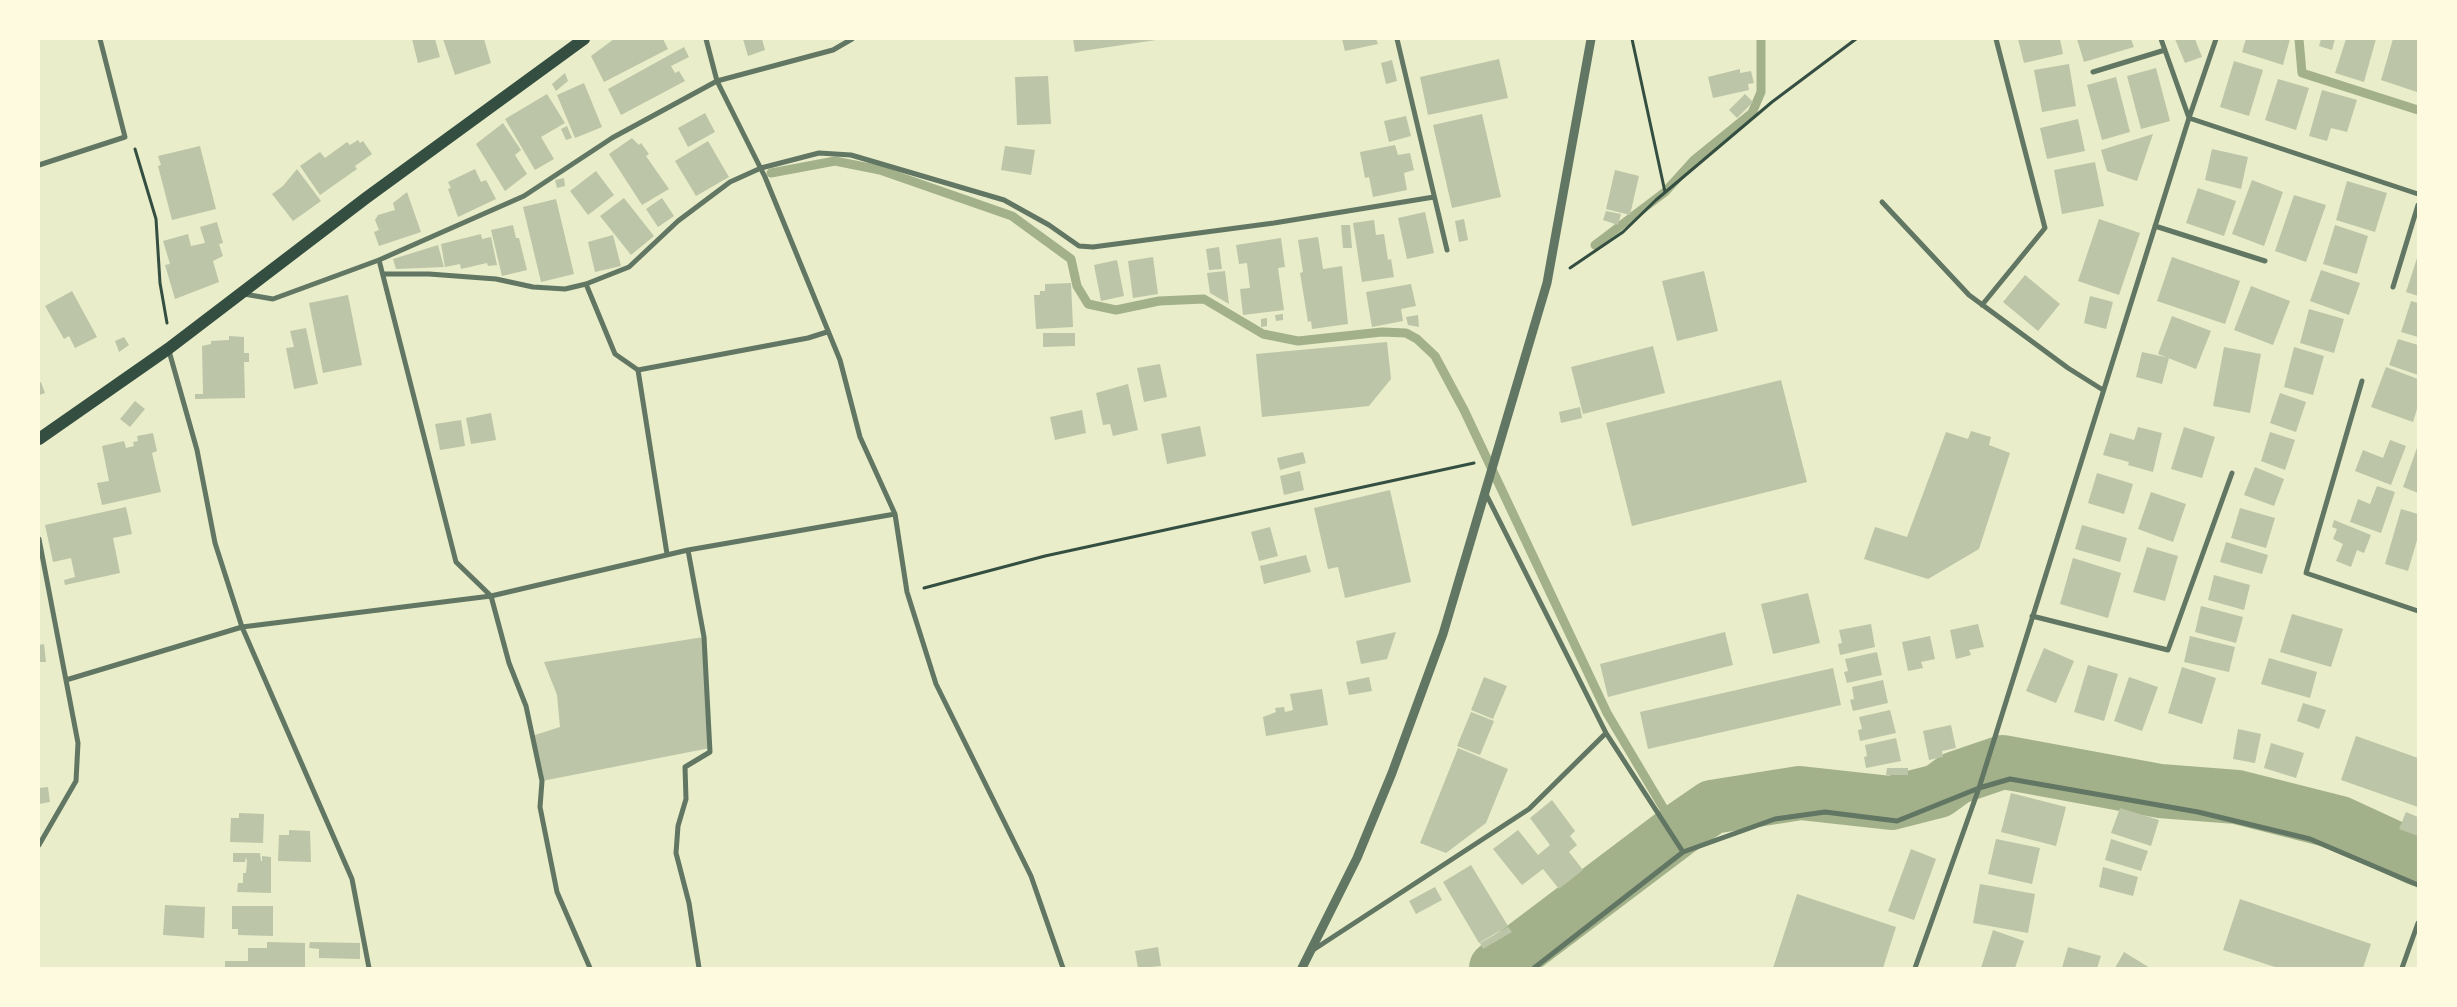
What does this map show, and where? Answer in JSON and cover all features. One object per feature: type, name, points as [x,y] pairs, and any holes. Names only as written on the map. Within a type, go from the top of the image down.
[{"type":"main road","points":[[39,439],[168,349],[238,294],[584,39]]},
{"type":"street","points":[[39,165],[125,137],[100,39]]},
{"type":"street","points":[[706,39],[716,81],[761,168],[840,360],[860,436],[895,514],[907,592],[936,684],[1031,876],[1063,968]]},
{"type":"street","points":[[238,294],[273,298],[379,260],[524,196],[612,138],[716,81],[833,50],[852,39]]},
{"type":"street","points":[[1398,39],[1447,250]]},
{"type":"street","points":[[1302,968],[1357,858],[1392,773],[1443,634],[1547,283],[1591,39]]},
{"type":"street","points":[[1982,305],[2046,228],[1996,39]]},
{"type":"street","points":[[2161,39],[2189,118]]},
{"type":"street","points":[[1915,968],[1979,788],[2189,118],[2216,39]]},
{"type":"street","points":[[2093,72],[2165,50]]},
{"type":"street","points":[[2189,118],[2418,194]]},
{"type":"street","points":[[383,274],[429,274],[496,279],[533,287],[565,289],[586,284],[630,267],[678,221],[730,182],[761,168],[819,152],[851,155],[1004,200],[1049,225],[1079,246],[1093,247],[1274,223],[1434,197]]},
{"type":"street","points":[[1882,202],[1969,295],[2068,368],[2103,390]]},
{"type":"street","points":[[2393,287],[2418,205]]},
{"type":"street","points":[[2155,226],[2265,262]]},
{"type":"street","points":[[379,260],[456,562],[490,596],[509,663],[526,706],[542,781],[540,807],[557,892],[590,968]]},
{"type":"street","points":[[586,284],[615,354],[638,370],[808,338],[827,332]]},
{"type":"street","points":[[168,349],[197,450],[215,543],[242,627],[352,879],[369,968]]},
{"type":"street","points":[[638,370],[666,554]]},
{"type":"street","points":[[2362,381],[2306,573],[2418,611]]},
{"type":"street","points":[[2032,616],[2168,650],[2232,473]]},
{"type":"street","points":[[1486,494],[1606,733],[1683,852]]},
{"type":"street","points":[[66,680],[242,627],[490,596],[666,554],[895,514]]},
{"type":"street","points":[[39,539],[78,743],[76,781],[39,845]]},
{"type":"street","points":[[688,550],[704,637],[710,752],[686,768],[686,799],[678,826],[676,853],[688,903],[699,968]]},
{"type":"street","points":[[1312,950],[1529,809],[1606,733]]},
{"type":"street","points":[[1534,968],[1683,852],[1775,819],[1825,812],[1897,821],[1979,788],[2010,779],[2198,812],[2310,839],[2418,885]]},
{"type":"street","points":[[2402,968],[2418,923]]},
{"type":"path","points":[[1632,39],[1665,192]]},
{"type":"path","points":[[1547,283],[1623,232],[1665,192],[1772,102],[1856,39]]},
{"type":"path","points":[[125,137],[138,152],[156,219],[160,283],[167,317],[168,349]]},
{"type":"path","points":[[907,592],[1044,556],[1496,458]]},
{"type":"building","points":[[412,39],[435,39],[440,57],[418,63]]},
{"type":"building","points":[[443,39],[484,39],[491,63],[455,75]]},
{"type":"building","points":[[614,39],[663,39],[668,49],[604,82],[591,56]]},
{"type":"building","points":[[743,39],[762,39],[765,50],[748,56]]},
{"type":"building","points":[[1073,39],[1156,39],[1156,40],[1075,52]]},
{"type":"building","points":[[1342,39],[1376,39],[1378,44],[1345,51]]},
{"type":"building","points":[[2018,39],[2060,39],[2063,54],[2024,63]]},
{"type":"building","points":[[2077,39],[2131,39],[2134,47],[2084,62]]},
{"type":"building","points":[[2175,39],[2195,39],[2202,57],[2185,63]]},
{"type":"building","points":[[2246,39],[2290,39],[2283,65],[2242,52]]},
{"type":"building","points":[[2321,39],[2335,39],[2332,50],[2319,46]]},
{"type":"building","points":[[2346,39],[2376,39],[2364,82],[2335,73]]},
{"type":"building","points":[[2393,39],[2418,39],[2417,92],[2381,80]]},
{"type":"building","points":[[684,47],[689,57],[671,66],[675,73],[679,71],[685,81],[621,115],[608,89]]},
{"type":"building","points":[[1499,59],[1508,98],[1428,115],[1420,77]]},
{"type":"building","points":[[1392,60],[1397,81],[1386,84],[1381,63]]},
{"type":"building","points":[[2234,61],[2263,70],[2249,116],[2220,107]]},
{"type":"building","points":[[2069,64],[2076,106],[2042,112],[2034,70]]},
{"type":"building","points":[[2156,68],[2170,121],[2141,129],[2127,76]]},
{"type":"building","points":[[1740,69],[1740,73],[1751,71],[1754,83],[1748,84],[1749,90],[1713,98],[1708,77]]},
{"type":"building","points":[[565,73],[568,81],[556,91],[552,84]]},
{"type":"building","points":[[1048,76],[1051,124],[1017,125],[1015,77]]},
{"type":"building","points":[[2116,77],[2130,132],[2102,140],[2087,85]]},
{"type":"building","points":[[2278,79],[2309,88],[2296,130],[2265,120]]},
{"type":"building","points":[[584,83],[602,127],[575,138],[557,95]]},
{"type":"building","points":[[2322,90],[2357,100],[2347,132],[2331,128],[2327,141],[2309,136]]},
{"type":"building","points":[[547,94],[565,123],[541,137],[554,159],[535,170],[505,119]]},
{"type":"building","points":[[1745,94],[1753,102],[1737,118],[1729,110]]},
{"type":"building","points":[[705,113],[715,132],[688,147],[678,128]]},
{"type":"building","points":[[1482,114],[1501,197],[1452,208],[1433,125]]},
{"type":"building","points":[[1406,116],[1411,136],[1389,142],[1384,121]]},
{"type":"building","points":[[2078,119],[2085,151],[2047,159],[2040,128]]},
{"type":"building","points":[[503,123],[521,150],[515,155],[527,174],[505,191],[476,144]]},
{"type":"building","points":[[567,126],[572,138],[566,140],[561,129]]},
{"type":"building","points":[[2153,134],[2137,181],[2107,171],[2101,150]]},
{"type":"building","points":[[632,138],[639,145],[641,143],[649,154],[646,156],[669,189],[642,205],[609,154]]},
{"type":"building","points":[[358,140],[360,143],[363,141],[372,154],[355,166],[357,169],[320,195],[300,166],[320,152],[325,158],[347,142],[350,145]]},
{"type":"building","points":[[708,141],[729,177],[696,196],[675,161]]},
{"type":"building","points":[[1395,145],[1398,155],[1410,153],[1414,170],[1404,173],[1407,190],[1373,197],[1369,177],[1365,178],[1360,152]]},
{"type":"building","points":[[200,146],[216,209],[172,220],[158,166],[161,165],[158,156]]},
{"type":"building","points":[[1005,146],[1035,150],[1031,175],[1001,170]]},
{"type":"building","points":[[2212,149],[2248,157],[2241,189],[2205,180]]},
{"type":"building","points":[[2095,162],[2104,206],[2062,214],[2054,170]]},
{"type":"building","points":[[297,169],[321,201],[293,221],[272,194],[283,186]]},
{"type":"building","points":[[475,169],[481,182],[486,180],[496,199],[458,217],[448,189],[451,188],[448,182]]},
{"type":"building","points":[[1615,170],[1639,176],[1630,215],[1606,209]]},
{"type":"building","points":[[596,171],[614,195],[588,215],[570,191]]},
{"type":"building","points":[[564,178],[565,186],[557,188],[555,180]]},
{"type":"building","points":[[2252,180],[2283,192],[2264,246],[2232,234]]},
{"type":"building","points":[[2347,181],[2387,193],[2375,232],[2336,220]]},
{"type":"building","points":[[2198,188],[2236,201],[2224,236],[2186,223]]},
{"type":"building","points":[[407,192],[421,232],[379,246],[374,232],[379,230],[375,220],[378,215],[395,210],[393,203]]},
{"type":"building","points":[[2294,195],[2326,205],[2306,262],[2275,251]]},
{"type":"building","points":[[624,198],[654,236],[631,255],[600,216]]},
{"type":"building","points":[[662,198],[674,216],[658,227],[646,209]]},
{"type":"building","points":[[556,199],[574,274],[541,282],[523,207]]},
{"type":"building","points":[[1606,211],[1621,214],[1618,225],[1603,220]]},
{"type":"building","points":[[1425,212],[1434,253],[1407,259],[1398,218]]},
{"type":"building","points":[[1464,219],[1468,240],[1459,242],[1455,221]]},
{"type":"building","points":[[2099,219],[2140,233],[2119,295],[2078,281]]},
{"type":"building","points":[[1374,220],[1376,235],[1384,234],[1388,260],[1391,259],[1394,277],[1362,282],[1353,223]]},
{"type":"building","points":[[217,222],[223,243],[219,244],[223,256],[213,261],[219,282],[175,299],[165,265],[170,264],[163,241],[188,234],[191,246],[205,243],[200,227]]},
{"type":"building","points":[[513,225],[516,238],[519,238],[527,270],[502,276],[491,230]]},
{"type":"building","points":[[1341,225],[1350,225],[1352,248],[1343,248]]},
{"type":"building","points":[[2335,225],[2368,236],[2357,274],[2323,264]]},
{"type":"building","points":[[481,234],[482,239],[491,237],[497,265],[488,266],[487,263],[461,269],[460,264],[445,267],[441,244]]},
{"type":"building","points":[[613,235],[621,266],[595,272],[588,242]]},
{"type":"building","points":[[1318,237],[1323,269],[1342,266],[1348,324],[1312,329],[1311,321],[1308,322],[1300,273],[1303,272],[1298,240]]},
{"type":"building","points":[[1281,238],[1285,267],[1278,268],[1284,310],[1243,315],[1240,289],[1250,288],[1247,263],[1239,264],[1236,245]]},
{"type":"building","points":[[438,245],[444,267],[396,269],[393,259]]},
{"type":"building","points":[[1219,247],[1222,269],[1209,270],[1206,249]]},
{"type":"building","points":[[2418,255],[2418,296],[2406,292]]},
{"type":"building","points":[[1153,257],[1158,294],[1133,298],[1128,261]]},
{"type":"building","points":[[2172,257],[2240,281],[2225,324],[2157,301]]},
{"type":"building","points":[[1117,260],[1124,296],[1101,301],[1094,265]]},
{"type":"building","points":[[2321,270],[2360,283],[2349,315],[2310,301]]},
{"type":"building","points":[[1225,271],[1229,304],[1210,293],[1207,273]]},
{"type":"building","points":[[1704,271],[1718,331],[1677,341],[1662,281]]},
{"type":"building","points":[[2025,275],[2060,304],[2038,331],[2003,302]]},
{"type":"building","points":[[1071,283],[1073,327],[1036,329],[1034,295],[1040,295],[1040,291],[1045,291],[1045,284]]},
{"type":"building","points":[[1411,284],[1416,306],[1401,309],[1403,321],[1372,327],[1366,292]]},
{"type":"building","points":[[2251,286],[2290,301],[2273,345],[2234,330]]},
{"type":"building","points":[[72,291],[97,337],[75,348],[69,336],[64,339],[45,306]]},
{"type":"building","points":[[348,295],[362,365],[323,373],[309,303]]},
{"type":"building","points":[[2090,296],[2113,302],[2106,329],[2084,323]]},
{"type":"building","points":[[2411,301],[2418,303],[2418,337],[2401,332]]},
{"type":"building","points":[[2309,309],[2344,319],[2334,353],[2300,343]]},
{"type":"building","points":[[1283,314],[1283,320],[1276,321],[1275,315]]},
{"type":"building","points":[[1418,315],[1419,327],[1408,325],[1406,317]]},
{"type":"building","points":[[2172,316],[2211,331],[2196,369],[2158,354]]},
{"type":"building","points":[[1267,318],[1267,326],[1261,327],[1261,319]]},
{"type":"building","points":[[306,328],[318,384],[294,389],[286,348],[294,347],[290,331]]},
{"type":"building","points":[[1043,333],[1075,333],[1075,346],[1043,347]]},
{"type":"building","points":[[229,336],[244,337],[244,353],[249,353],[249,362],[244,362],[245,398],[195,399],[195,394],[203,394],[202,346],[211,344],[211,341],[229,340]]},
{"type":"building","points":[[124,337],[129,345],[119,352],[115,341]]},
{"type":"building","points":[[2398,339],[2418,345],[2418,375],[2389,365]]},
{"type":"building","points":[[1387,342],[1391,379],[1369,406],[1262,417],[1256,354]]},
{"type":"building","points":[[1653,346],[1665,393],[1583,414],[1571,367]]},
{"type":"building","points":[[2224,347],[2261,354],[2250,413],[2213,406]]},
{"type":"building","points":[[2294,347],[2324,356],[2313,395],[2284,387]]},
{"type":"building","points":[[2142,352],[2169,358],[2162,384],[2136,377]]},
{"type":"building","points":[[1160,364],[1167,397],[1144,402],[1137,368]]},
{"type":"building","points":[[2386,367],[2418,379],[2418,406],[2413,422],[2371,407]]},
{"type":"building","points":[[1781,380],[1807,482],[1632,526],[1606,423]]},
{"type":"building","points":[[41,382],[45,393],[39,395],[39,383]]},
{"type":"building","points":[[1128,384],[1138,430],[1113,436],[1110,424],[1103,425],[1096,393]]},
{"type":"building","points":[[2280,393],[2306,402],[2296,432],[2270,423]]},
{"type":"building","points":[[135,401],[145,409],[130,427],[120,419]]},
{"type":"building","points":[[1580,407],[1582,418],[1561,423],[1559,412]]},
{"type":"building","points":[[1082,410],[1086,433],[1055,440],[1050,417]]},
{"type":"building","points":[[491,413],[496,440],[471,444],[466,418]]},
{"type":"building","points":[[461,420],[465,446],[440,450],[435,424]]},
{"type":"building","points":[[1200,426],[1206,456],[1167,464],[1161,434]]},
{"type":"building","points":[[2138,427],[2162,433],[2153,472],[2128,465],[2129,462],[2103,455],[2110,433],[2134,440]]},
{"type":"building","points":[[2184,427],[2215,437],[2202,478],[2171,469]]},
{"type":"building","points":[[1971,431],[1991,437],[1989,445],[2010,453],[1979,549],[1928,579],[1864,559],[1875,527],[1907,537],[1946,432],[1968,439]]},
{"type":"building","points":[[2270,432],[2295,440],[2285,470],[2261,461]]},
{"type":"building","points":[[153,433],[157,451],[152,453],[161,492],[102,505],[97,483],[109,481],[102,446],[124,441],[126,448],[134,446],[133,442],[138,441],[137,436]]},
{"type":"building","points":[[2390,440],[2406,446],[2391,485],[2355,471],[2363,450],[2383,458]]},
{"type":"building","points":[[2418,445],[2418,493],[2403,487]]},
{"type":"building","points":[[1303,452],[1306,463],[1280,470],[1277,458]]},
{"type":"building","points":[[2255,467],[2284,479],[2274,506],[2244,495]]},
{"type":"building","points":[[1300,471],[1304,490],[1284,495],[1280,476]]},
{"type":"building","points":[[2097,473],[2133,484],[2124,514],[2088,503]]},
{"type":"building","points":[[2377,486],[2395,492],[2381,533],[2350,522],[2358,499],[2370,504]]},
{"type":"building","points":[[1390,490],[1411,582],[1345,598],[1338,567],[1328,569],[1314,508]]},
{"type":"building","points":[[2151,492],[2186,504],[2173,542],[2138,529]]},
{"type":"building","points":[[126,507],[132,534],[113,538],[120,573],[65,585],[64,580],[75,577],[71,558],[53,562],[45,525]]},
{"type":"building","points":[[2240,508],[2275,518],[2266,548],[2231,538]]},
{"type":"building","points":[[2401,509],[2418,514],[2418,537],[2408,571],[2385,564]]},
{"type":"building","points":[[2334,520],[2371,535],[2364,553],[2357,550],[2351,567],[2336,561],[2343,544],[2333,539],[2337,529],[2332,527]]},
{"type":"building","points":[[2082,525],[2127,538],[2120,562],[2075,549]]},
{"type":"building","points":[[1270,527],[1278,556],[1259,561],[1251,532]]},
{"type":"building","points":[[2226,542],[2268,555],[2262,574],[2220,562]]},
{"type":"building","points":[[2147,547],[2178,556],[2165,601],[2133,592]]},
{"type":"building","points":[[1306,555],[1311,572],[1264,584],[1260,566]]},
{"type":"building","points":[[2073,558],[2121,573],[2108,618],[2060,604]]},
{"type":"building","points":[[2214,575],[2250,585],[2244,610],[2208,600]]},
{"type":"building","points":[[1808,593],[1820,643],[1773,654],[1761,604]]},
{"type":"building","points":[[2201,606],[2243,617],[2236,643],[2195,632]]},
{"type":"building","points":[[2292,614],[2343,629],[2331,667],[2280,652]]},
{"type":"building","points":[[1871,624],[1875,647],[1840,655],[1838,644],[1842,643],[1839,630]]},
{"type":"building","points":[[1978,624],[1984,647],[1969,650],[1971,655],[1956,659],[1950,630]]},
{"type":"building","points":[[1396,632],[1387,659],[1361,664],[1356,641]]},
{"type":"building","points":[[1725,632],[1733,665],[1608,697],[1600,664]]},
{"type":"building","points":[[1930,636],[1935,659],[1921,662],[1923,668],[1908,671],[1902,642]]},
{"type":"building","points":[[2190,636],[2235,647],[2229,672],[2184,662]]},
{"type":"building","points":[[704,637],[710,748],[542,781],[532,736],[560,727],[557,695],[544,662]]},
{"type":"building","points":[[44,644],[46,662],[39,662],[39,645]]},
{"type":"building","points":[[2044,648],[2074,661],[2056,703],[2026,691]]},
{"type":"building","points":[[1877,652],[1882,675],[1847,683],[1844,672],[1848,671],[1845,659]]},
{"type":"building","points":[[2269,658],[2317,672],[2310,698],[2261,684]]},
{"type":"building","points":[[2088,665],[2118,674],[2104,721],[2074,712]]},
{"type":"building","points":[[2182,667],[2216,678],[2202,724],[2168,713]]},
{"type":"building","points":[[1833,668],[1841,705],[1648,749],[1640,712]]},
{"type":"building","points":[[1369,677],[1372,691],[1349,695],[1346,682]]},
{"type":"building","points":[[1484,677],[1507,686],[1493,719],[1471,710]]},
{"type":"building","points":[[2129,677],[2158,687],[2142,731],[2114,721]]},
{"type":"building","points":[[1883,680],[1888,703],[1853,711],[1850,700],[1854,699],[1852,687]]},
{"type":"building","points":[[1322,689],[1328,725],[1266,736],[1263,717],[1276,712],[1275,708],[1284,707],[1285,712],[1293,710],[1290,694]]},
{"type":"building","points":[[2303,703],[2326,710],[2319,729],[2297,721]]},
{"type":"building","points":[[1890,710],[1896,733],[1860,741],[1858,730],[1862,729],[1859,717]]},
{"type":"building","points":[[1471,712],[1494,721],[1480,755],[1457,746]]},
{"type":"building","points":[[1951,725],[1956,748],[1942,751],[1943,757],[1929,760],[1923,731]]},
{"type":"building","points":[[2238,729],[2261,734],[2255,763],[2233,759]]},
{"type":"building","points":[[2356,736],[2418,758],[2418,807],[2341,780]]},
{"type":"building","points":[[1896,738],[1901,761],[1866,768],[1864,757],[1867,756],[1865,745]]},
{"type":"building","points":[[2271,743],[2304,753],[2296,778],[2264,768]]},
{"type":"building","points":[[1458,748],[1508,769],[1486,823],[1446,853],[1420,843]]},
{"type":"building","points":[[1887,768],[1908,768],[1908,775],[1886,775]]},
{"type":"building","points":[[48,787],[50,802],[39,804],[39,788]]},
{"type":"building","points":[[2011,793],[2066,807],[2056,846],[2001,832]]},
{"type":"building","points":[[1552,800],[1575,831],[1570,836],[1577,845],[1569,852],[1583,870],[1559,889],[1543,869],[1522,885],[1493,849],[1518,830],[1538,855],[1550,845],[1530,818]]},
{"type":"building","points":[[2120,808],[2159,820],[2151,846],[2111,833]]},
{"type":"building","points":[[2406,812],[2418,817],[2418,836],[2399,829]]},
{"type":"building","points":[[239,813],[264,814],[263,843],[230,842],[231,818],[239,818]]},
{"type":"building","points":[[289,830],[310,831],[311,862],[278,861],[279,835],[289,835]]},
{"type":"building","points":[[1996,839],[2040,848],[2032,884],[1988,874]]},
{"type":"building","points":[[2111,839],[2148,851],[2141,871],[2105,860]]},
{"type":"building","points":[[1911,849],[1936,859],[1914,920],[1888,911]]},
{"type":"building","points":[[233,853],[260,853],[261,861],[247,861],[246,857],[245,862],[233,862]]},
{"type":"building","points":[[262,856],[271,857],[271,893],[237,892],[238,883],[243,883],[243,873],[246,873],[247,861],[262,861]]},
{"type":"building","points":[[1471,865],[1508,926],[1479,943],[1443,882]]},
{"type":"building","points":[[2103,867],[2138,877],[2133,896],[2099,887]]},
{"type":"building","points":[[1980,884],[2035,894],[2028,933],[1973,923]]},
{"type":"building","points":[[1435,887],[1442,900],[1416,914],[1409,901]]},
{"type":"building","points":[[1797,894],[1896,927],[1883,968],[1773,968]]},
{"type":"building","points":[[2240,899],[2371,944],[2363,968],[2278,968],[2223,950]]},
{"type":"building","points":[[165,905],[205,907],[204,938],[163,935]]},
{"type":"building","points":[[232,906],[273,906],[273,936],[238,935],[238,929],[232,929]]},
{"type":"building","points":[[1508,927],[1512,932],[1483,949],[1480,943]]},
{"type":"building","points":[[1993,930],[2024,941],[2015,968],[1981,968]]},
{"type":"building","points":[[267,942],[305,943],[305,968],[225,968],[225,961],[248,961],[248,948],[267,948]]},
{"type":"building","points":[[310,942],[360,943],[360,959],[319,958],[319,949],[309,948]]},
{"type":"building","points":[[1158,947],[1161,966],[1138,968],[1135,951]]},
{"type":"building","points":[[2068,947],[2101,956],[2097,968],[2062,968]]},
{"type":"building","points":[[2124,952],[2150,968],[2115,968]]},
{"type":"waterway","points":[[1595,245],[1665,192],[1694,160],[1752,113],[1761,92],[1761,39]]},
{"type":"waterway","points":[[2299,39],[2302,73],[2418,110]]},
{"type":"waterway","points":[[771,173],[835,161],[880,170],[1012,216],[1071,259],[1077,286],[1088,304],[1116,310],[1159,301],[1204,299],[1263,334],[1298,341],[1382,332],[1406,333],[1417,339],[1435,356],[1464,410],[1607,713],[1664,809],[1680,829]]},
{"type":"waterway","points":[[1496,968],[1712,807],[1800,793],[1891,803],[1938,791],[1956,778],[2003,762],[2160,791],[2237,797],[2340,823],[2418,859]]}]
